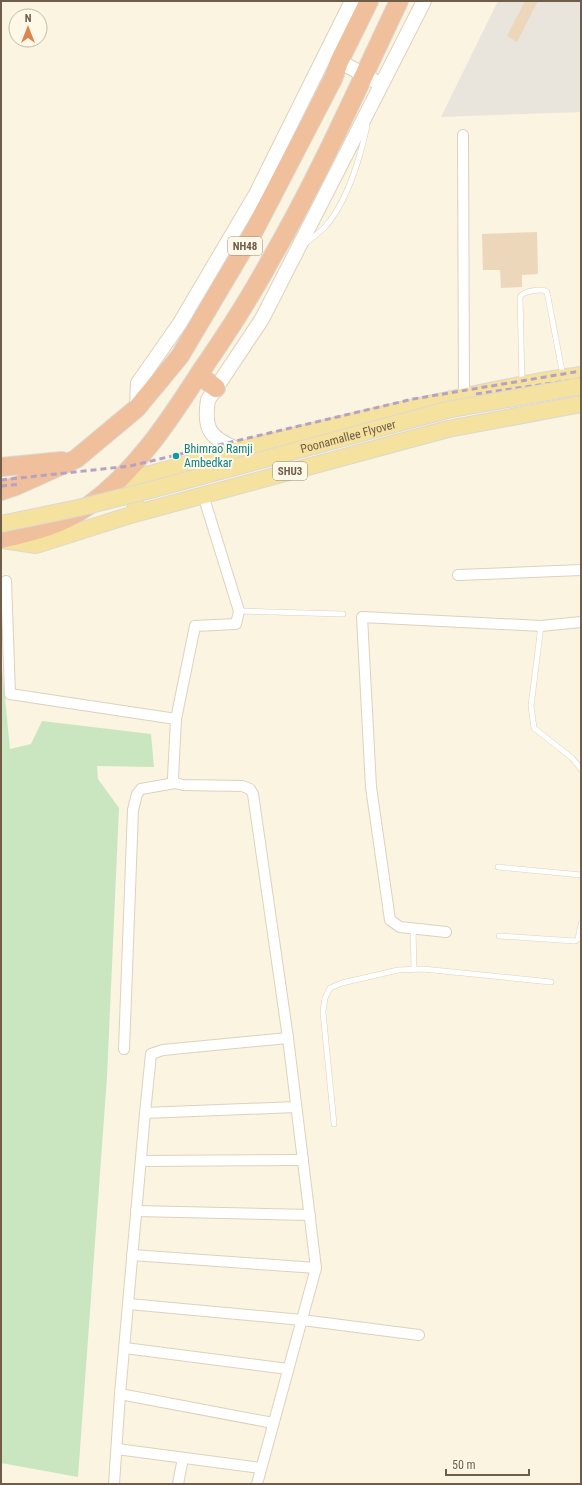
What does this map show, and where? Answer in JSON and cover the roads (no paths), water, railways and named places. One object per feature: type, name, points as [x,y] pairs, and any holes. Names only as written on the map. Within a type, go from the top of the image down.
[{"type":"highway","name":"NH48","points":[[1,491],[16,486],[76,459],[137,408],[180,356],[202,322],[257,225],[333,79],[333,58],[369,1]]},
{"type":"highway","name":"NH48","points":[[1,539],[58,524],[88,507],[127,473],[165,426],[199,375],[271,260],[331,143],[399,1]]},
{"type":"highway","points":[[199,375],[216,388]]},
{"type":"highway","points":[[1,466],[76,459]]},
{"type":"main road","points":[[137,513],[132,488],[136,482],[147,475],[386,413],[522,384],[581,375]]},
{"type":"main road","name":"Poonamallee Flyover","points":[[1,524],[78,508],[148,491],[440,412],[581,386]]},
{"type":"main road","name":"SHU3","points":[[1,539],[36,545],[137,513],[448,429],[581,404]]},
{"type":"street","points":[[352,1],[333,58],[380,84]]},
{"type":"street","points":[[239,450],[221,442],[214,437],[208,428],[206,411],[208,400],[262,319],[299,248],[380,84],[424,1]]},
{"type":"street","points":[[463,135],[464,396]]},
{"type":"street","points":[[175,783],[173,778],[176,719],[195,626],[236,624],[239,611],[203,495]]},
{"type":"street","points":[[458,575],[581,570]]},
{"type":"street","points":[[6,581],[10,694],[176,719]]},
{"type":"street","points":[[446,932],[400,927],[390,920],[371,787],[362,618],[541,626],[581,622]]},
{"type":"street","points":[[124,1049],[133,810],[137,794],[141,789],[175,783],[242,786],[250,789],[253,794],[288,1038],[316,1268],[257,1484]]},
{"type":"street","points":[[114,1484],[120,1394],[151,1054],[164,1050],[288,1038]]},
{"type":"street","points":[[145,1113],[296,1107]]},
{"type":"street","points":[[141,1161],[303,1160]]},
{"type":"street","points":[[136,1211],[310,1215]]},
{"type":"street","points":[[132,1255],[316,1268]]},
{"type":"street","points":[[129,1304],[302,1320],[419,1335]]},
{"type":"street","points":[[125,1348],[288,1369]]},
{"type":"street","points":[[120,1394],[273,1423]]},
{"type":"street","points":[[116,1449],[261,1468]]},
{"type":"street","points":[[178,1484],[183,1458]]},
{"type":"lane","points":[[522,384],[520,297],[524,293],[543,290],[547,292],[563,377]]},
{"type":"lane","points":[[239,611],[342,614]]},
{"type":"lane","points":[[541,626],[531,706],[534,728],[572,758],[581,769]]},
{"type":"lane","points":[[498,867],[581,875]]},
{"type":"lane","points":[[499,936],[575,941],[578,939],[581,924]]},
{"type":"lane","points":[[413,929],[414,969]]},
{"type":"lane","points":[[334,1124],[324,1012],[325,998],[330,988],[342,983],[398,970],[414,969],[551,982]]},
{"type":"railway","points":[[1,480],[130,466],[413,399],[581,371]]},
{"type":"railway","points":[[476,394],[581,379]]},
{"type":"railway","points":[[1,486],[21,484]]},
{"type":"place","name":"Bhimrao Ramji Ambedkar","points":[[176,456]]}]
